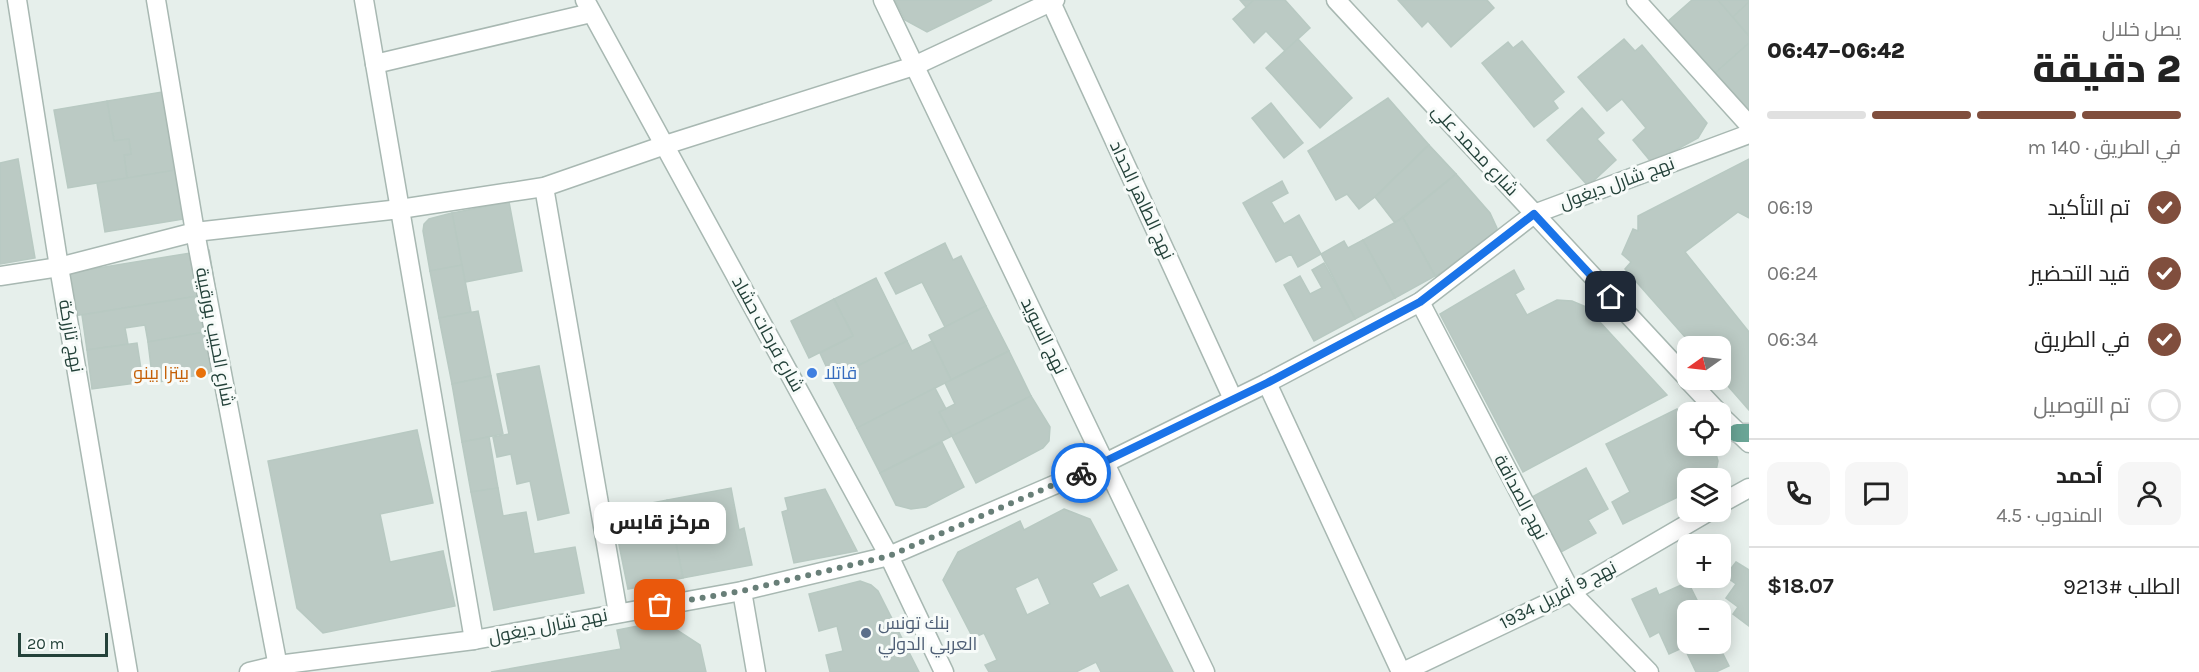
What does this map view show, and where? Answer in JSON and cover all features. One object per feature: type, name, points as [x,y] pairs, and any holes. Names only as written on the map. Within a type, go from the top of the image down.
[{"type":"street","name":"نهج تازركة","points":[[17,0],[59,267],[128,672]]},
{"type":"street","name":"شارع الحبيب بورقيبة","points":[[156,0],[195,231],[279,669]]},
{"type":"street","points":[[364,0],[474,640]]},
{"type":"street","name":"نهج السويد","points":[[883,0],[1205,672]]},
{"type":"street","name":"شارع محمد علي","points":[[1336,0],[1677,367]]},
{"type":"street","points":[[1636,0],[1749,125]]},
{"type":"street","points":[[0,276],[59,267],[195,231],[400,209],[544,187],[665,145],[914,66],[1052,1]]},
{"type":"street","name":"نهج الطاهر الحداد","points":[[1052,1],[1233,399]]},
{"type":"street","points":[[375,64],[588,7]]},
{"type":"street","name":"شارع فرحات حشاد","points":[[588,7],[889,556],[944,672]]},
{"type":"street","name":"نهج شارل ديغول","points":[[249,672],[474,640],[742,591],[889,556],[1105,463],[1267,383],[1420,302],[1534,214],[1749,134]]},
{"type":"street","points":[[544,187],[618,613]]},
{"type":"street","name":"نهج الصداقة","points":[[1420,302],[1571,592],[1649,672]]},
{"type":"street","points":[[1267,383],[1402,672]]},
{"type":"street","name":"شارع محمد علي","points":[[1698,390],[1708,402]]},
{"type":"street","name":"شارع محمد علي","points":[[1731,424],[1745,436]]},
{"type":"street","points":[[1731,498],[1749,488]]},
{"type":"street","name":"نهج 9 أفريل 1934","points":[[1402,672],[1571,592],[1691,522]]},
{"type":"street","points":[[742,591],[756,672]]},
{"type":"building","points":[[895,0],[992,0],[927,32],[905,20]]},
{"type":"building","points":[[1240,0],[1254,0],[1246,7]]},
{"type":"building","points":[[1254,0],[1285,0],[1310,28],[1285,51],[1266,31],[1254,43],[1233,19]]},
{"type":"building","points":[[1398,0],[1487,0],[1494,8],[1451,47],[1428,21],[1422,27]]},
{"type":"building","points":[[1692,0],[1718,0],[1749,36],[1749,43],[1714,74],[1667,22]]},
{"type":"building","points":[[1718,0],[1749,0],[1749,2],[1733,17]]},
{"type":"building","points":[[1749,2],[1749,36],[1733,17]]},
{"type":"building","points":[[1298,39],[1352,98],[1320,128],[1266,68]]},
{"type":"building","points":[[1624,39],[1635,51],[1642,45],[1707,123],[1698,138],[1652,163],[1633,140],[1646,128],[1622,99],[1607,111],[1578,77]]},
{"type":"building","points":[[1522,41],[1564,92],[1553,101],[1558,108],[1534,127],[1482,63],[1508,42],[1513,48]]},
{"type":"building","points":[[1749,43],[1749,116],[1714,74]]},
{"type":"building","points":[[174,90],[188,168],[127,178],[124,155],[131,154],[129,139],[114,141],[107,101]]},
{"type":"building","points":[[1388,98],[1429,145],[1375,197],[1359,209],[1347,194],[1336,200],[1308,151]]},
{"type":"building","points":[[107,101],[114,141],[129,139],[131,154],[124,155],[127,178],[68,188],[54,110]]},
{"type":"building","points":[[1271,103],[1303,143],[1284,158],[1252,118]]},
{"type":"building","points":[[1582,108],[1604,133],[1597,139],[1616,160],[1588,186],[1547,140]]},
{"type":"building","points":[[1429,145],[1456,174],[1395,223],[1375,197]]},
{"type":"building","points":[[18,159],[35,258],[0,264],[0,163]]},
{"type":"building","points":[[1749,159],[1749,218],[1738,212],[1685,252],[1749,332],[1749,410],[1731,390],[1731,336],[1684,336],[1625,269],[1631,262],[1622,254],[1633,229],[1638,231],[1638,216]]},
{"type":"building","points":[[188,168],[196,217],[105,232],[97,183]]},
{"type":"building","points":[[1456,174],[1490,213],[1497,228],[1494,241],[1482,251],[1435,276],[1403,218]]},
{"type":"building","points":[[1282,181],[1288,193],[1271,202],[1284,224],[1299,215],[1321,254],[1298,267],[1291,254],[1276,262],[1243,203]]},
{"type":"building","points":[[509,202],[522,271],[465,282],[452,213]]},
{"type":"building","points":[[452,213],[462,265],[430,271],[423,231],[424,224],[429,219]]},
{"type":"building","points":[[1403,218],[1435,276],[1395,298],[1363,240]]},
{"type":"building","points":[[1363,240],[1395,298],[1355,319],[1321,254],[1344,241],[1348,248]]},
{"type":"building","points":[[945,243],[953,260],[961,256],[986,306],[945,327],[922,282],[896,294],[885,273]]},
{"type":"building","points":[[209,250],[216,293],[74,316],[67,273]]},
{"type":"building","points":[[1324,263],[1355,319],[1314,341],[1284,285],[1300,276],[1310,294],[1322,288],[1312,270]]},
{"type":"building","points":[[462,265],[471,312],[439,318],[430,271]]},
{"type":"building","points":[[1514,270],[1524,289],[1515,294],[1527,315],[1557,300],[1572,301],[1586,307],[1667,395],[1523,472],[1440,314]]},
{"type":"building","points":[[876,278],[907,341],[832,379],[820,353],[853,336],[834,299]]},
{"type":"building","points":[[216,293],[222,329],[148,342],[145,325],[125,328],[128,344],[87,350],[82,315]]},
{"type":"building","points":[[834,299],[853,336],[809,358],[791,321]]},
{"type":"building","points":[[986,306],[1009,351],[951,380],[929,335]]},
{"type":"building","points":[[478,311],[491,376],[452,384],[439,318]]},
{"type":"building","points":[[222,329],[229,370],[153,383],[148,342]]},
{"type":"building","points":[[907,341],[912,351],[932,341],[951,380],[857,428],[832,379]]},
{"type":"building","points":[[137,343],[143,382],[92,389],[87,350]]},
{"type":"building","points":[[1009,351],[1031,396],[952,436],[939,412],[955,404],[945,383]]},
{"type":"building","points":[[539,366],[569,513],[538,520],[530,481],[517,484],[511,454],[497,457],[493,437],[509,434],[497,374]]},
{"type":"building","points":[[491,376],[503,434],[462,442],[452,384]]},
{"type":"building","points":[[935,388],[946,409],[939,412],[952,436],[880,473],[857,428]]},
{"type":"building","points":[[1031,396],[1050,427],[1049,441],[1043,448],[976,483],[952,436]]},
{"type":"building","points":[[1677,409],[1677,456],[1717,456],[1718,461],[1717,468],[1677,468],[1677,497],[1623,524],[1612,502],[1630,492],[1606,444]]},
{"type":"building","points":[[417,430],[433,503],[380,514],[390,562],[443,551],[455,606],[323,633],[297,608],[268,461]]},
{"type":"building","points":[[489,437],[498,488],[471,492],[462,442]]},
{"type":"building","points":[[942,442],[964,487],[926,507],[911,509],[896,505],[880,473]]},
{"type":"building","points":[[1586,468],[1608,509],[1588,520],[1596,533],[1561,552],[1532,497]]},
{"type":"building","points":[[498,488],[503,516],[526,512],[534,554],[575,547],[584,593],[494,610],[471,492]]},
{"type":"building","points":[[731,488],[739,530],[744,528],[752,565],[683,578],[667,500]]},
{"type":"building","points":[[825,489],[857,551],[794,563],[782,512],[788,510],[785,498]]},
{"type":"building","points":[[667,500],[683,578],[628,589],[612,510],[637,505],[643,534],[657,531],[651,503]]},
{"type":"building","points":[[1064,509],[1090,519],[1117,570],[1092,583],[1100,598],[1128,585],[1173,672],[1101,672],[1096,662],[1076,672],[989,672],[985,665],[997,660],[984,633],[973,638],[943,580],[958,552],[1020,521],[1024,530]],"holes":[[[1038,577],[1050,604],[1027,615],[1015,588]]]},
{"type":"building","points":[[1736,562],[1749,570],[1749,626],[1733,614],[1738,607],[1726,598],[1736,584],[1731,580],[1731,568]]},
{"type":"building","points":[[860,581],[871,585],[878,591],[919,672],[830,672],[826,655],[843,651],[837,626],[819,631],[809,594]]},
{"type":"building","points":[[1677,587],[1691,588],[1697,600],[1677,600],[1677,650],[1669,654],[1659,632],[1650,637],[1632,599],[1656,588],[1659,595]]},
{"type":"building","points":[[663,621],[700,645],[706,672],[491,672],[621,649],[617,630]]},
{"type":"building","points":[[1687,654],[1723,654],[1729,666],[1716,672],[1696,672]]},
{"type":"way so far","points":[[660,605],[742,591],[889,556],[1081,473]]},
{"type":"place","name":"بيتزا بينو","points":[[201,373]]},
{"type":"place","name":"قاتلا","points":[[812,373]]},
{"type":"place","name":"مركز قابس","points":[[660,605]]},
{"type":"place","name":"بنك تونس العربي الدولي","points":[[866,633]]},
{"type":"route","points":[[1081,473],[1267,383],[1420,302],[1534,214],[1611,297]]}]
